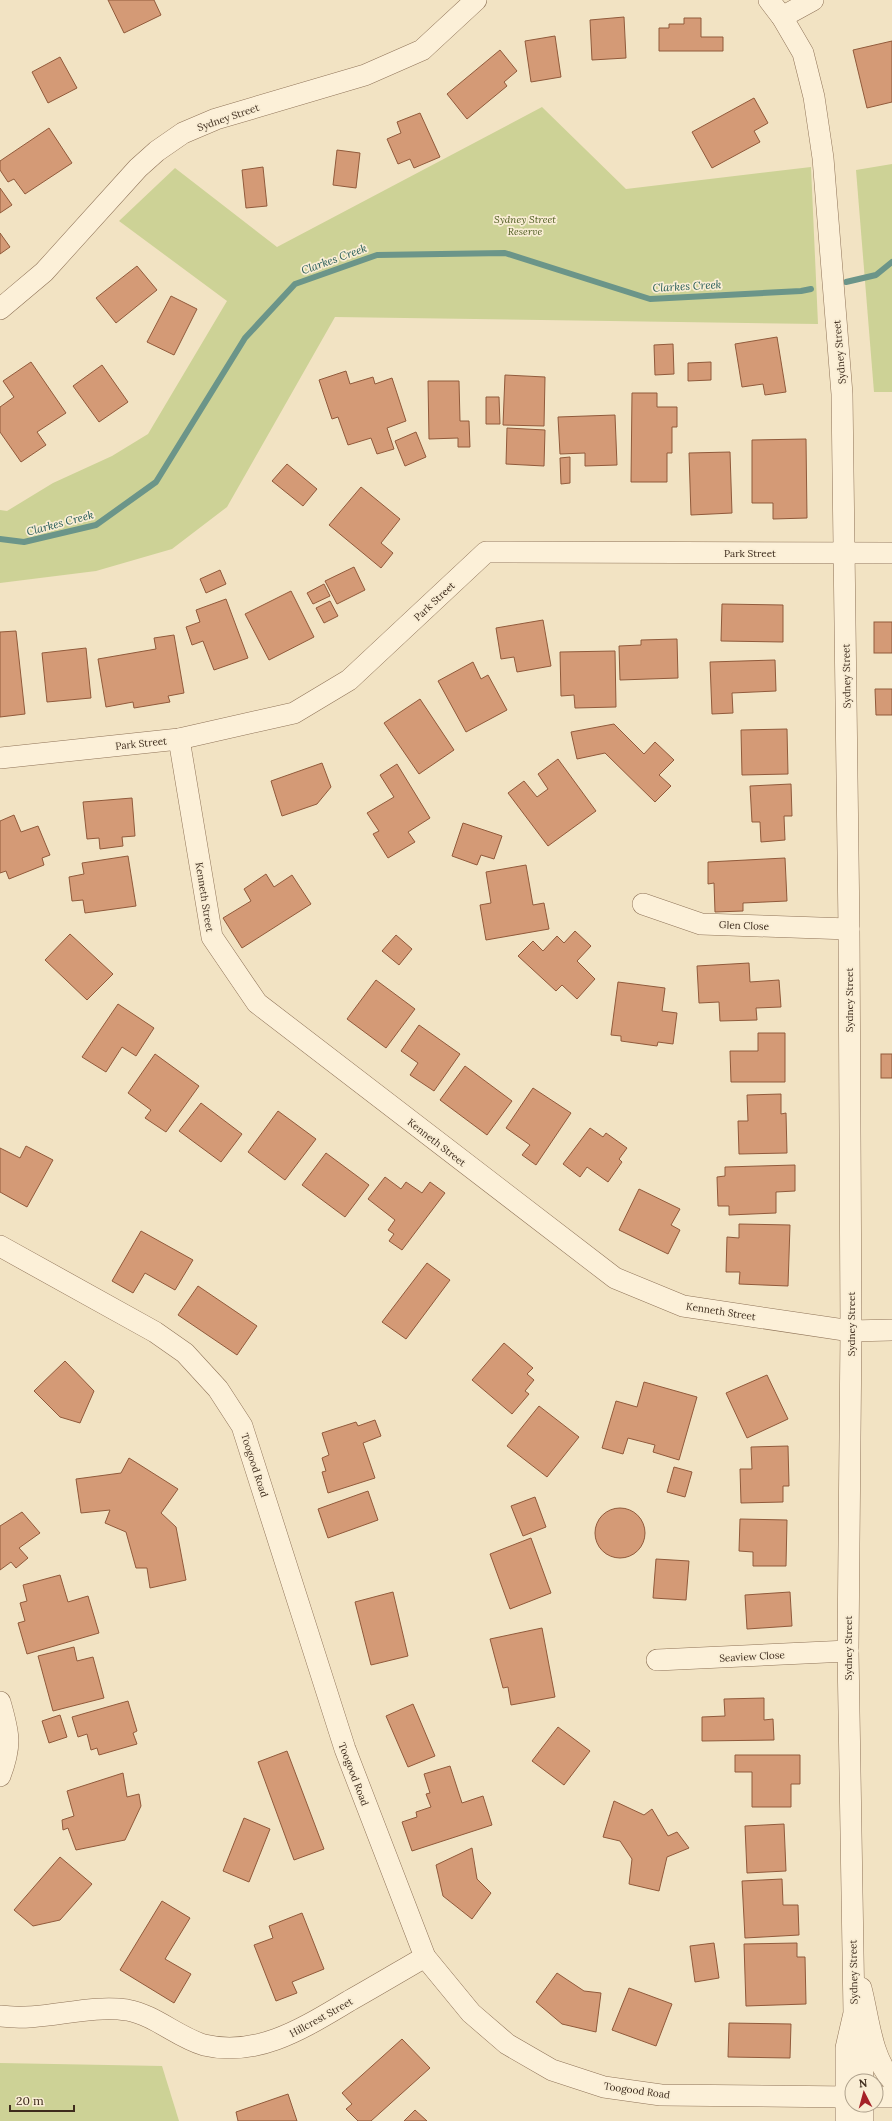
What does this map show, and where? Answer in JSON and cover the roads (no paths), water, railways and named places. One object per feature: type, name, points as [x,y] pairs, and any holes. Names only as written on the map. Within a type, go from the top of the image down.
[{"type":"street","name":"Sydney Street","points":[[0,310],[44,272],[138,168],[157,151],[183,133],[216,119],[365,75],[422,50],[476,0]]},
{"type":"street","name":"Sydney Street","points":[[768,0],[782,17],[803,53],[814,97],[823,158],[842,394],[849,928],[851,1331],[848,1651],[854,2013],[862,2046],[863,2073]]},
{"type":"street","points":[[782,17],[812,0]]},
{"type":"street","name":"Park Street","points":[[0,758],[179,739],[294,712],[349,680],[486,552],[892,553]]},
{"type":"street","name":"Kenneth Street","points":[[179,739],[212,938],[257,1003],[615,1278],[683,1306],[851,1331],[892,1330]]},
{"type":"street","name":"Glen Close","points":[[643,904],[701,924],[849,928]]},
{"type":"street","name":"Toogood Road","points":[[0,1246],[155,1332],[184,1354],[218,1389],[242,1426],[345,1749],[425,1957],[471,2013],[507,2044],[552,2070],[604,2087],[661,2096],[844,2100]]},
{"type":"street","name":"Seaview Close","points":[[657,1660],[848,1651]]},
{"type":"street","points":[[0,1702],[9,1734],[5,1762],[0,1776]]},
{"type":"street","points":[[853,1955],[876,2049],[885,2071],[892,2080]]},
{"type":"street","name":"Hillcrest Street","points":[[0,2016],[19,2019],[94,2011],[126,2010],[143,2014],[180,2035],[204,2045],[235,2048],[271,2042],[296,2032],[425,1957]]},
{"type":"street","name":"Sydney Street","points":[[850,2073],[846,2048],[854,2013]]},
{"type":"waterway","name":"Clarkes Creek","points":[[0,539],[24,542],[96,525],[156,482],[245,338],[295,284],[377,255],[505,253],[650,299],[801,291],[811,289]]},
{"type":"waterway","name":"Clarkes Creek","points":[[846,282],[876,275],[892,262]]},
{"type":"park label","name":"Sydney Street Reserve","points":[[525,224]]}]
